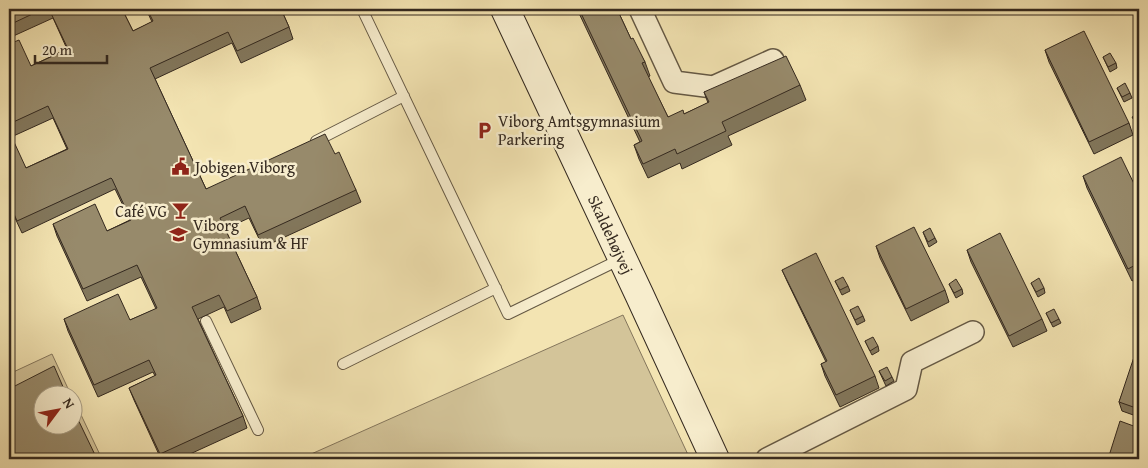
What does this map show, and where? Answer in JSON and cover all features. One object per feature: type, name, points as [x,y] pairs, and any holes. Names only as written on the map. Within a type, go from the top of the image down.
[{"type":"street","name":"Skaldehøjvej","points":[[505,9],[715,459]]},
{"type":"street","points":[[640,9],[674,82],[713,87],[773,60]]},
{"type":"street","points":[[767,459],[906,389],[912,362],[973,332]]},
{"type":"lane","points":[[362,9],[508,314],[622,258]]},
{"type":"lane","points":[[308,145],[404,96]]},
{"type":"lane","points":[[343,364],[496,288]]},
{"type":"lane","points":[[206,321],[258,430]]},
{"type":"shaded area","points":[[623,315],[690,459],[300,459]]},
{"type":"shaded area","points":[[52,354],[67,386],[32,386],[32,436],[82,436],[82,417],[102,459],[9,459],[9,374]]},
{"type":"building","points":[[9,9],[43,9],[9,25]]},
{"type":"building","name":"Viborg Gymnasium & HF","points":[[49,9],[122,9],[133,31],[153,21],[147,9],[281,9],[289,27],[237,51],[228,32],[150,68],[206,189],[325,134],[335,154],[339,152],[356,190],[258,235],[245,206],[220,218],[257,297],[227,311],[219,295],[192,307],[243,416],[160,454],[129,388],[156,375],[149,360],[94,385],[64,319],[118,294],[130,320],[157,308],[137,265],[83,289],[53,224],[95,204],[107,231],[131,220],[112,179],[17,221],[9,202],[9,145],[14,142],[26,168],[68,149],[48,106],[9,124],[9,44],[19,40],[31,66],[68,49]]},
{"type":"building","points":[[579,9],[617,9],[631,39],[633,38],[645,62],[642,63],[668,117],[683,110],[684,114],[709,102],[704,92],[786,56],[800,85],[722,122],[726,131],[677,154],[675,149],[643,164],[634,145],[642,141]]},
{"type":"building","points":[[1084,31],[1129,123],[1089,142],[1045,50]]},
{"type":"building","points":[[1110,53],[1116,63],[1108,67],[1103,57]]},
{"type":"building","points":[[1125,83],[1130,93],[1122,97],[1117,88]]},
{"type":"building","points":[[1139,114],[1139,126],[1138,127],[1132,117]]},
{"type":"building","points":[[1121,157],[1139,194],[1139,263],[1128,269],[1083,176]]},
{"type":"building","points":[[914,227],[945,290],[906,309],[876,246]]},
{"type":"building","points":[[930,228],[935,238],[928,242],[923,232]]},
{"type":"building","points":[[1000,233],[1042,319],[1009,336],[967,250]]},
{"type":"building","points":[[816,253],[875,376],[836,395],[821,364],[827,361],[782,270]]},
{"type":"building","points":[[843,277],[848,286],[840,290],[835,281]]},
{"type":"building","points":[[1039,278],[1044,288],[1036,292],[1031,283]]},
{"type":"building","points":[[956,279],[962,289],[954,293],[949,284]]},
{"type":"building","points":[[858,306],[863,316],[855,320],[850,310]]},
{"type":"building","points":[[1054,309],[1059,319],[1051,323],[1046,313]]},
{"type":"building","points":[[873,337],[878,346],[870,351],[865,341]]},
{"type":"building","points":[[1136,351],[1139,352],[1139,409],[1119,402]]},
{"type":"building","points":[[54,366],[63,386],[32,386],[32,436],[82,436],[82,428],[97,459],[9,459],[9,389]]},
{"type":"building","points":[[887,367],[892,377],[885,381],[879,371]]},
{"type":"building","points":[[1120,421],[1139,428],[1139,450],[1136,459],[1108,459]]},
{"type":"place","name":"Viborg Amtsgymnasium Parkering","points":[[484,130]]},
{"type":"place","name":"Jobigen Viborg","points":[[181,167]]},
{"type":"place","name":"Café VG","points":[[181,211]]},
{"type":"place","name":"Viborg Gymnasium & HF","points":[[179,234]]}]
